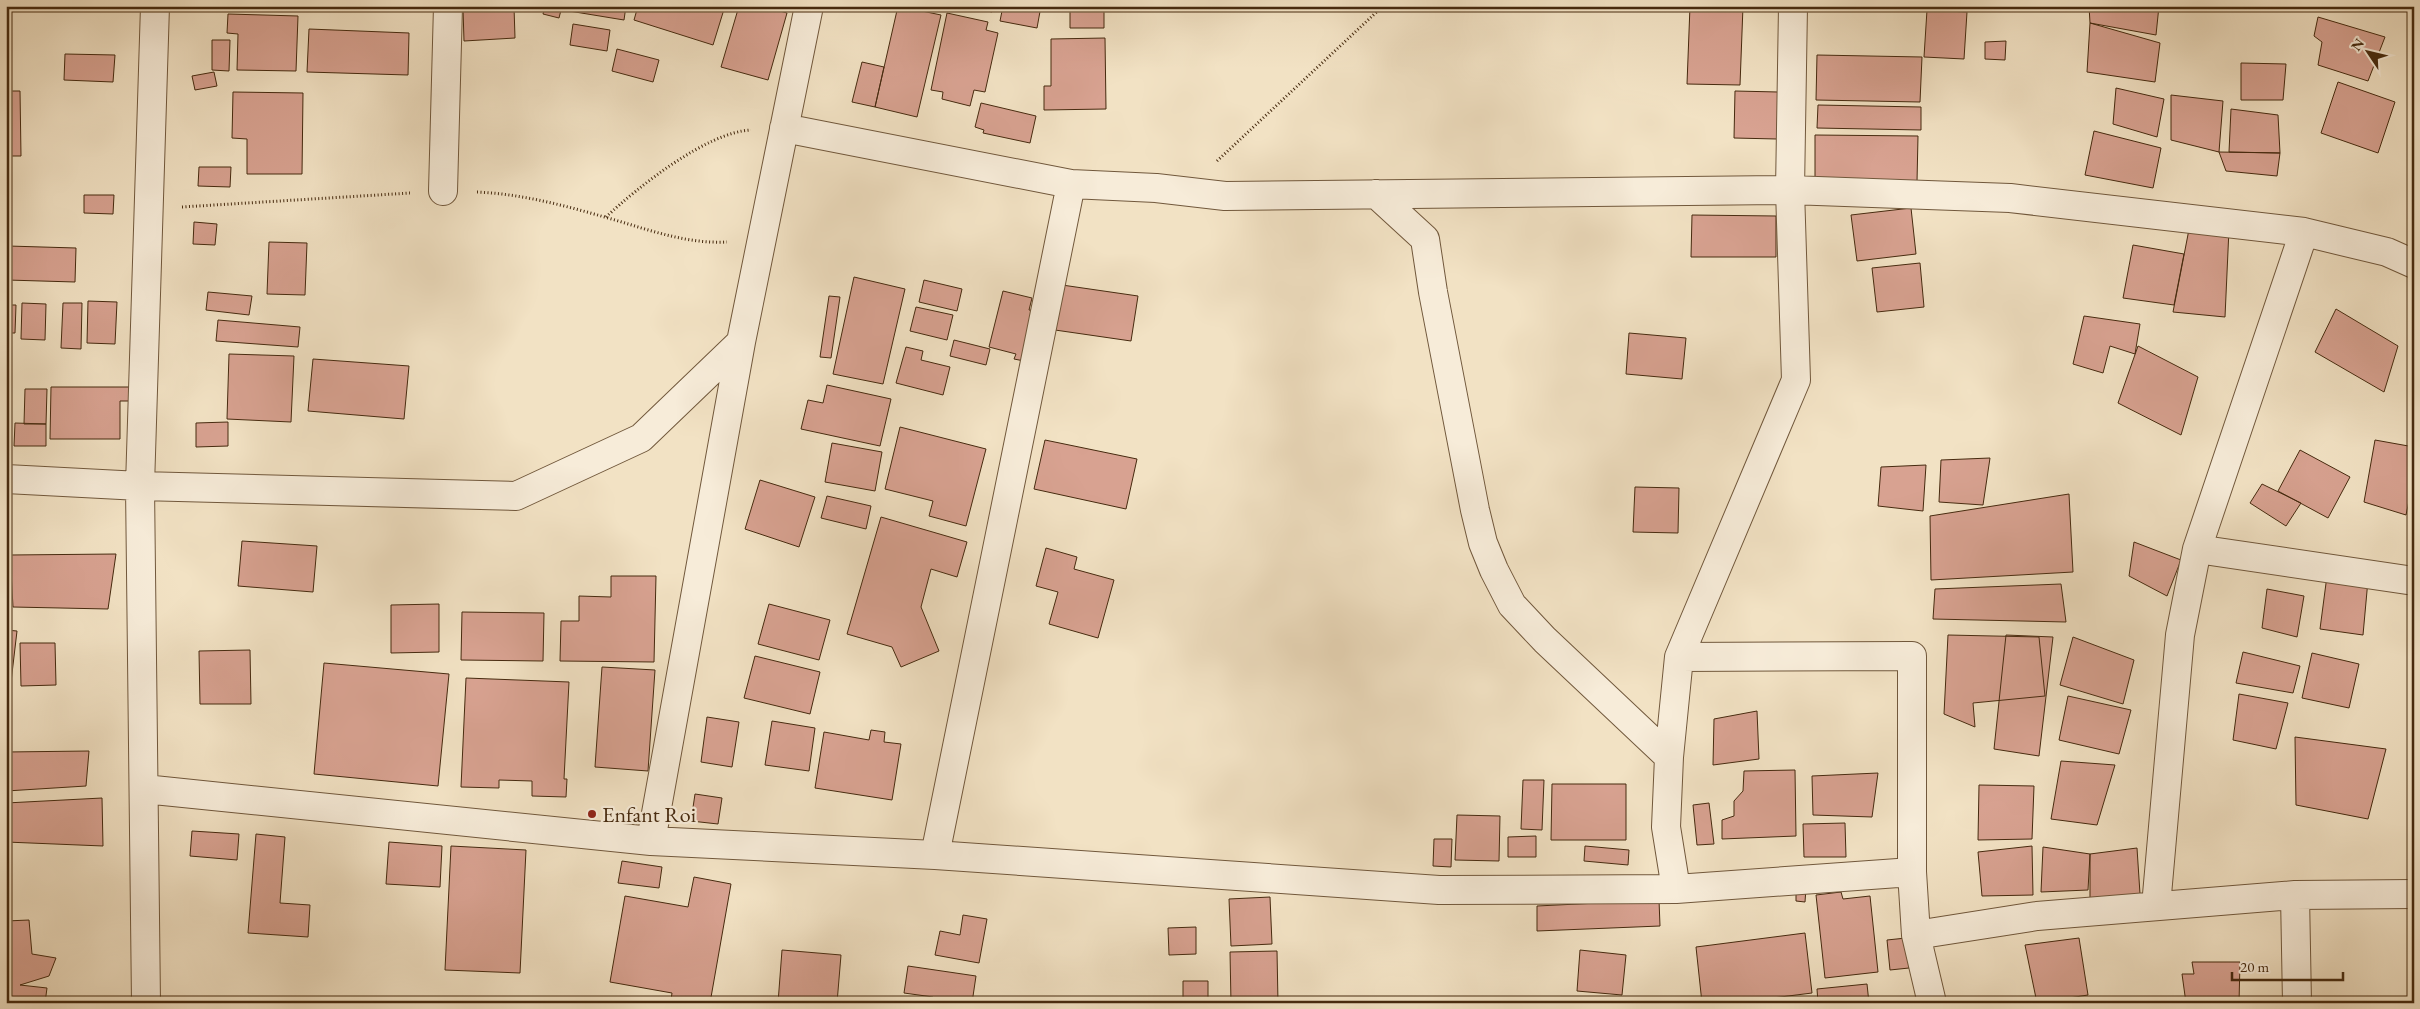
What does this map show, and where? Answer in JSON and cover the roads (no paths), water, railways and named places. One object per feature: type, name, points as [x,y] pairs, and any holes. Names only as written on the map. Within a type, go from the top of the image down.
[{"type":"street","points":[[146,1003],[140,486],[156,6]]},
{"type":"street","points":[[443,190],[448,6]]},
{"type":"street","points":[[651,841],[741,342],[809,6]]},
{"type":"street","points":[[1676,889],[1666,827],[1669,757],[1679,657],[1796,380],[1790,190],[1793,6]]},
{"type":"street","points":[[784,128],[1071,184],[1225,196],[1790,190],[2010,198],[2304,232],[2387,252],[2414,264]]},
{"type":"street","points":[[936,855],[1071,184]]},
{"type":"street","points":[[1376,194],[1425,239],[1433,292],[1475,510],[1483,543],[1494,570],[1512,604],[1545,640],[1669,757]]},
{"type":"street","points":[[2156,906],[2180,636],[2197,549],[2304,232]]},
{"type":"street","points":[[6,479],[140,486],[516,496],[640,438],[741,342]]},
{"type":"street","points":[[2197,549],[2414,581]]},
{"type":"street","points":[[1679,657],[1912,656],[1912,872],[1916,935],[1932,1003]]},
{"type":"street","points":[[144,789],[651,841],[936,855],[1439,890],[1676,889],[1912,872]]},
{"type":"street","points":[[1916,935],[2037,916],[2156,906],[2295,895],[2414,894]]},
{"type":"street","points":[[2295,895],[2297,1003]]},
{"type":"place","name":"Enfant Roi","points":[[592,814]]}]
